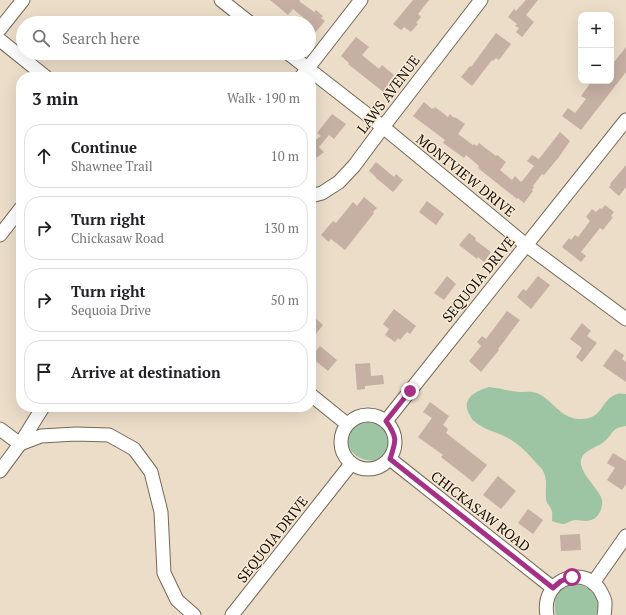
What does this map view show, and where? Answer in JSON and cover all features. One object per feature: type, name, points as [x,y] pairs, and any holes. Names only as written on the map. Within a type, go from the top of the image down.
[{"type":"street","points":[[0,29],[23,0]]},
{"type":"street","points":[[221,0],[241,16]]},
{"type":"street","points":[[316,58],[361,0]]},
{"type":"street","name":"LAWS AVENUE","points":[[316,195],[322,193],[339,182],[354,166],[481,0]]},
{"type":"street","points":[[0,40],[16,53]]},
{"type":"street","points":[[25,60],[40,72]]},
{"type":"street","name":"MONTVIEW DRIVE","points":[[294,60],[303,72]]},
{"type":"street","points":[[305,72],[314,60]]},
{"type":"street","name":"MONTVIEW DRIVE","points":[[316,81],[383,127],[526,245],[626,319]]},
{"type":"street","name":"SEQUOIA DRIVE","points":[[386,421],[626,120]]},
{"type":"street","points":[[0,235],[16,214]]},
{"type":"street","points":[[316,399],[347,424]]},
{"type":"street","points":[[0,471],[20,444],[39,412]]},
{"type":"street","points":[[374,416],[386,421],[393,431],[396,443],[390,459],[378,468],[364,469],[351,464],[342,452],[341,436],[347,424],[357,417],[374,416]]},
{"type":"street","points":[[0,429],[20,444]]},
{"type":"street","points":[[20,444],[41,436],[76,434],[109,435],[134,449],[151,472],[161,512],[164,573],[177,600],[194,615]]},
{"type":"street","name":"CHICKASAW ROAD","points":[[390,459],[553,588]]},
{"type":"street","name":"SEQUOIA DRIVE","points":[[232,615],[351,464]]},
{"type":"street","points":[[593,583],[626,536]]},
{"type":"street","points":[[548,615],[546,608],[548,595],[561,581],[572,577],[584,578],[599,588],[605,602],[604,615]]},
{"type":"green space","points":[[489,387],[515,392],[537,393],[543,396],[561,412],[571,418],[578,419],[593,416],[611,397],[618,394],[626,394],[626,426],[615,430],[605,441],[586,452],[582,457],[582,468],[602,500],[600,512],[595,518],[587,521],[574,520],[564,524],[552,521],[552,512],[546,500],[545,474],[542,469],[517,444],[507,437],[480,426],[469,414],[467,408],[468,399],[475,393]]},
{"type":"green space","points":[[362,420],[372,420],[378,422],[384,426],[388,433],[390,441],[389,448],[384,456],[377,460],[369,460],[355,454],[347,441],[349,433]]},
{"type":"green space","points":[[575,583],[586,587],[594,594],[598,603],[596,615],[556,615],[555,603],[557,594],[564,587]]},
{"type":"building","points":[[270,0],[300,0],[299,1],[314,12],[316,10],[323,16],[321,18],[325,21],[316,32],[316,16],[302,16],[293,9],[288,15]]},
{"type":"building","points":[[413,0],[429,0],[418,14],[421,17],[416,23],[418,24],[411,32],[404,27],[401,30],[393,24]]},
{"type":"building","points":[[526,0],[538,0],[526,15],[534,22],[522,37],[516,32],[519,28],[515,26],[517,24],[508,17],[514,9],[516,11]]},
{"type":"building","points":[[496,33],[511,44],[499,60],[496,58],[493,61],[492,60],[472,86],[461,77],[470,66],[471,67]]},
{"type":"building","points":[[356,37],[369,47],[362,55],[379,69],[382,65],[394,75],[388,83],[392,86],[386,94],[348,64],[349,63],[341,56]]},
{"type":"building","points":[[626,47],[626,72],[581,130],[562,116],[568,108],[575,113],[586,99],[581,96],[590,84],[614,84],[614,62]]},
{"type":"building","points":[[424,102],[432,109],[435,107],[448,117],[450,114],[465,124],[458,134],[473,145],[474,144],[477,146],[479,143],[506,162],[500,170],[512,180],[515,176],[521,182],[523,180],[534,166],[527,161],[532,155],[539,159],[560,132],[570,141],[559,157],[544,175],[542,174],[533,186],[533,191],[524,203],[478,168],[479,166],[466,155],[464,158],[443,143],[445,140],[413,116]]},
{"type":"building","points":[[332,114],[346,124],[334,139],[329,135],[319,147],[324,152],[316,158],[316,140],[321,136],[317,133]]},
{"type":"building","points":[[376,162],[394,177],[396,174],[403,180],[393,192],[369,171]]},
{"type":"building","points":[[626,165],[626,187],[619,196],[609,187]]},
{"type":"building","points":[[364,197],[377,208],[345,250],[331,239],[329,242],[321,235],[333,221],[336,223],[353,202],[357,206]]},
{"type":"building","points":[[427,201],[444,214],[436,225],[419,212]]},
{"type":"building","points":[[605,205],[614,212],[611,216],[613,217],[603,230],[600,228],[581,252],[586,256],[581,262],[562,247],[569,238],[571,240],[575,235],[578,237],[590,221],[586,217],[592,209],[596,212],[600,208],[602,209]]},
{"type":"building","points":[[469,233],[476,238],[475,240],[491,252],[484,262],[478,257],[477,259],[459,245]]},
{"type":"building","points":[[447,276],[456,284],[444,300],[434,293]]},
{"type":"building","points":[[538,276],[550,285],[531,309],[517,297],[523,289],[526,291]]},
{"type":"building","points":[[394,309],[416,326],[410,334],[407,332],[400,340],[398,338],[395,342],[385,335],[389,329],[383,324]]},
{"type":"building","points":[[507,311],[520,320],[498,349],[499,350],[481,372],[469,361],[481,346],[477,342],[482,336],[486,339]]},
{"type":"building","points":[[316,319],[323,325],[316,334]]},
{"type":"building","points":[[582,323],[591,331],[587,336],[597,343],[582,362],[576,357],[582,348],[570,339]]},
{"type":"building","points":[[320,346],[337,360],[328,371],[316,361],[316,351]]},
{"type":"building","points":[[615,349],[624,355],[622,359],[626,362],[626,382],[603,366]]},
{"type":"building","points":[[370,363],[371,376],[383,375],[384,384],[365,386],[365,389],[357,390],[355,364]]},
{"type":"building","points":[[430,402],[449,416],[443,425],[448,429],[446,433],[487,465],[473,482],[441,457],[443,455],[418,437],[432,418],[423,412]]},
{"type":"building","points":[[613,453],[626,461],[626,484],[622,490],[607,480],[615,468],[607,463]]},
{"type":"building","points":[[498,476],[516,491],[501,509],[483,495]]},
{"type":"building","points":[[528,509],[543,520],[533,534],[518,523]]},
{"type":"building","points":[[580,534],[581,550],[561,551],[560,535]]},
{"type":"route","points":[[410,391],[386,421],[393,431],[396,443],[390,459],[553,588],[561,581],[572,577]]}]
